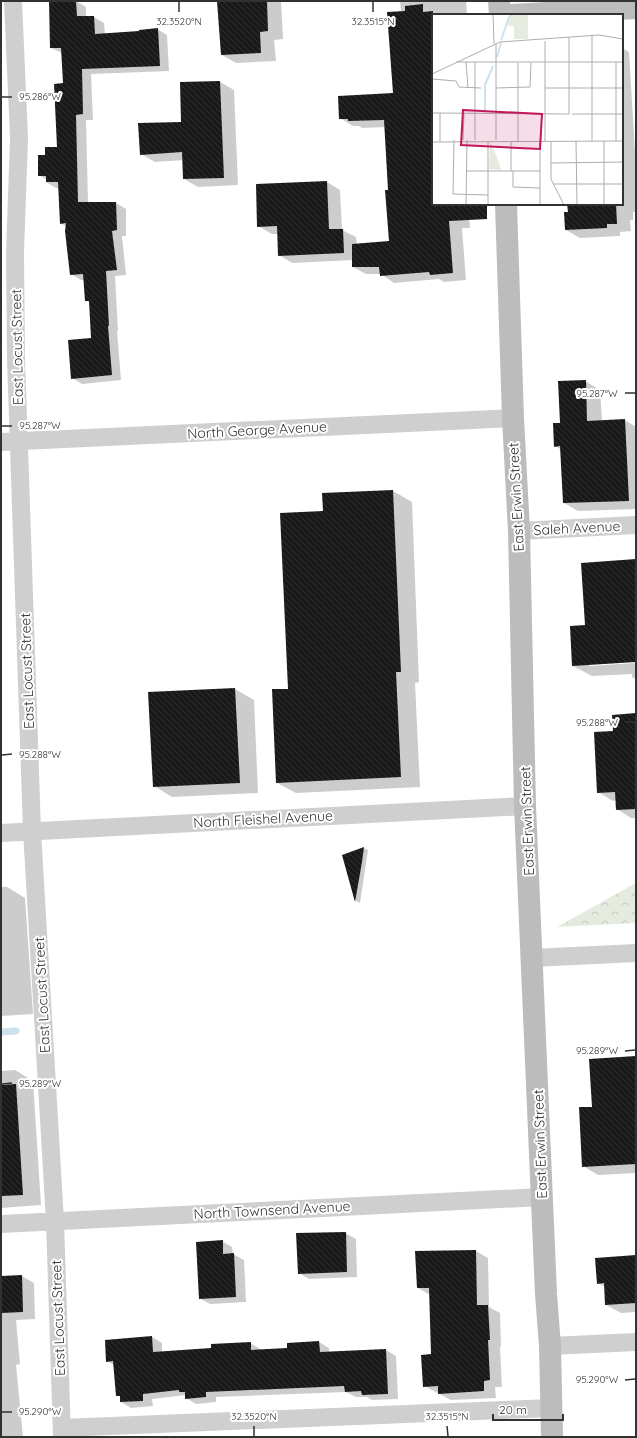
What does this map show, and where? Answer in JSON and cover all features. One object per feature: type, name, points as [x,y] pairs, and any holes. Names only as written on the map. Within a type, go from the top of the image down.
[{"type":"main road","points":[[499,1],[500,14]]},
{"type":"main road","points":[[529,14],[636,8]]},
{"type":"main road","name":"East Erwin Street","points":[[506,205],[512,418],[519,531],[526,806],[546,1294],[550,1346],[552,1437]]},
{"type":"street","name":"East Locust Street","points":[[13,1],[19,138],[15,253],[16,359],[32,831],[55,1221],[62,1432]]},
{"type":"street","name":"North George Avenue","points":[[1,442],[512,418]]},
{"type":"street","name":"Saleh Avenue","points":[[519,531],[636,525]]},
{"type":"street","name":"North Fleishel Avenue","points":[[1,833],[526,806]]},
{"type":"street","points":[[532,958],[636,953]]},
{"type":"street","name":"North Townsend Avenue","points":[[1,1224],[542,1197]]},
{"type":"street","points":[[550,1346],[636,1342]]},
{"type":"street","points":[[62,1432],[551,1408]]},
{"type":"green space","points":[[636,883],[636,923],[557,927]]},
{"type":"building","points":[[49,1],[76,1],[77,16],[94,16],[95,34],[158,28],[160,66],[82,69],[83,114],[76,115],[78,202],[116,202],[117,230],[112,231],[117,270],[106,271],[112,375],[71,379],[68,340],[91,338],[89,301],[85,301],[83,274],[70,275],[65,231],[66,223],[60,224],[58,182],[46,182],[46,176],[38,176],[38,155],[45,155],[45,147],[57,147],[54,84],[63,83],[61,48],[50,48]]},
{"type":"building","points":[[217,1],[267,1],[268,31],[260,32],[261,53],[221,55]]},
{"type":"building","points":[[423,4],[423,12],[433,11],[432,205],[487,205],[487,219],[449,221],[453,273],[430,275],[429,272],[380,276],[379,267],[352,267],[352,244],[389,241],[385,190],[388,190],[384,120],[348,121],[348,119],[339,119],[338,96],[393,93],[387,12],[405,11],[405,6]]},
{"type":"building","points":[[220,81],[224,178],[183,179],[182,152],[140,155],[138,123],[181,122],[180,82]]},
{"type":"building","points":[[327,181],[329,229],[343,229],[344,253],[278,256],[277,226],[257,227],[256,184]]},
{"type":"building","points":[[567,205],[616,205],[617,224],[607,224],[607,228],[565,230],[564,212],[568,212]]},
{"type":"building","points":[[586,380],[587,421],[625,419],[629,501],[563,503],[560,446],[554,447],[553,423],[560,423],[558,381]]},
{"type":"building","points":[[393,490],[401,672],[396,672],[401,777],[276,783],[272,689],[288,689],[280,513],[323,511],[322,493]]},
{"type":"building","points":[[636,559],[636,662],[572,666],[570,626],[585,625],[581,563]]},
{"type":"building","points":[[235,688],[240,783],[153,787],[148,692]]},
{"type":"building","points":[[636,713],[636,809],[616,810],[615,792],[597,793],[594,732],[613,731],[612,715]]},
{"type":"building","points":[[364,847],[362,862],[355,902],[342,855]]},
{"type":"building","points":[[636,1056],[636,1164],[582,1167],[579,1107],[592,1107],[589,1059]]},
{"type":"building","points":[[16,1084],[23,1195],[1,1196],[1,1085]]},
{"type":"building","points":[[346,1232],[347,1272],[298,1274],[296,1233]]},
{"type":"building","points":[[223,1240],[223,1254],[234,1253],[236,1297],[199,1299],[196,1242]]},
{"type":"building","points":[[476,1250],[477,1305],[488,1305],[490,1380],[484,1381],[484,1391],[438,1394],[438,1386],[423,1387],[421,1355],[431,1354],[429,1288],[417,1288],[415,1251]]},
{"type":"building","points":[[636,1255],[636,1303],[605,1305],[604,1283],[597,1284],[595,1258]]},
{"type":"building","points":[[22,1275],[23,1312],[1,1313],[1,1276]]},
{"type":"building","points":[[152,1336],[153,1352],[211,1348],[211,1344],[251,1342],[251,1350],[287,1348],[287,1343],[319,1341],[320,1352],[386,1349],[388,1394],[362,1395],[361,1391],[345,1392],[344,1386],[206,1392],[206,1397],[185,1399],[185,1392],[179,1392],[179,1390],[143,1394],[143,1401],[120,1402],[120,1396],[116,1396],[113,1361],[106,1362],[105,1340]]},
{"type":"waterway","points":[[1,1032],[16,1031]]}]
